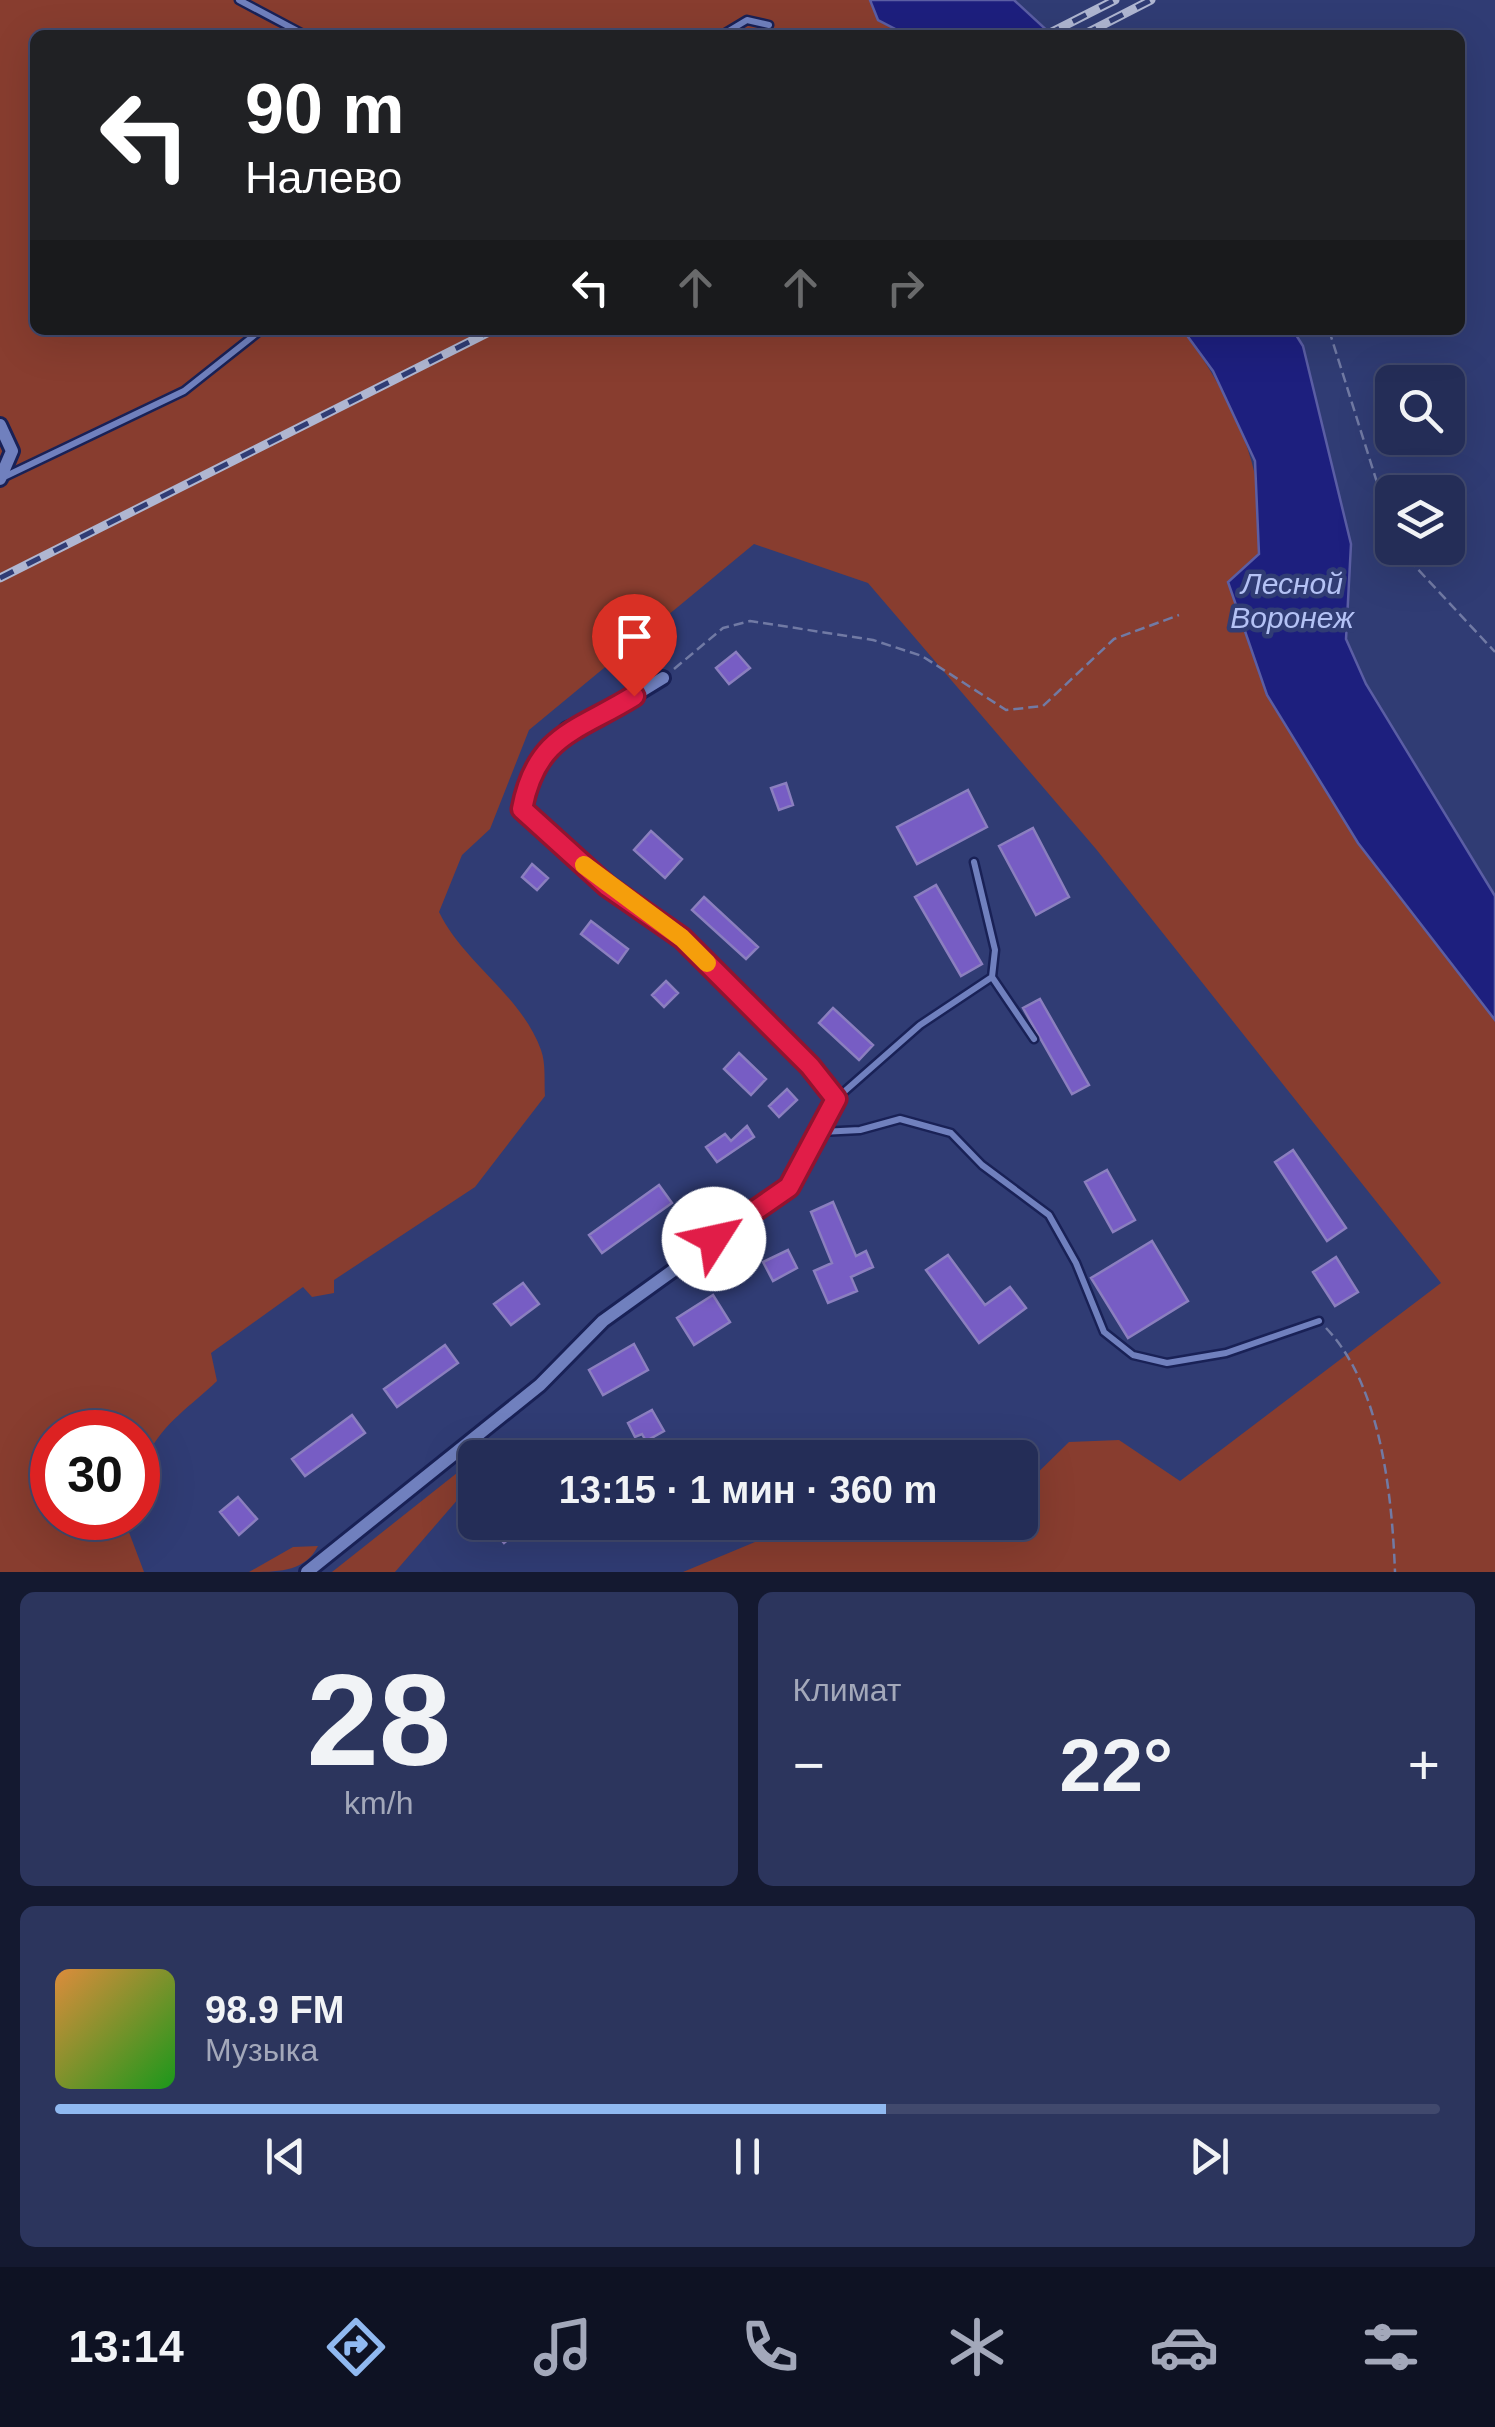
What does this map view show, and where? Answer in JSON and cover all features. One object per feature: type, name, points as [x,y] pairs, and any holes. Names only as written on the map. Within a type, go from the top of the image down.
[{"type":"street","points":[[0,425],[12,452],[0,479]]},
{"type":"street","points":[[306,1572],[540,1385],[603,1321],[789,1187],[836,1099],[810,1066],[682,938],[607,886],[522,809],[528,778],[567,729],[604,714],[664,678]]},
{"type":"lane","points":[[239,0],[296,30]]},
{"type":"lane","points":[[730,30],[746,20],[769,25]]},
{"type":"lane","points":[[0,479],[184,391],[256,335]]},
{"type":"lane","points":[[974,862],[995,950],[992,977],[1034,1039]]},
{"type":"lane","points":[[836,1099],[920,1025],[992,977]]},
{"type":"lane","points":[[821,1132],[860,1130],[900,1119],[951,1133],[982,1165],[1049,1216],[1076,1263],[1104,1332],[1133,1355],[1166,1363],[1226,1353],[1320,1321]]},
{"type":"path","points":[[1331,335],[1375,476]]},
{"type":"path","points":[[1414,565],[1495,652]]},
{"type":"path","points":[[664,678],[723,628],[750,620],[873,640],[922,656],[1006,710],[1043,706],[1114,639],[1180,615]]},
{"type":"path","points":[[1320,1321],[1348,1352],[1380,1440],[1395,1572]]},
{"type":"shaded area","points":[[0,0],[870,0],[878,20],[897,30],[30,30],[30,335],[1186,335],[1231,408],[1252,464],[1261,523],[1259,553],[1237,612],[1267,695],[1358,843],[1495,1020],[1495,1572],[683,1572],[760,1540],[1038,1540],[1038,1472],[1069,1442],[1119,1440],[1180,1481],[1441,1283],[1096,849],[868,583],[754,544],[529,730],[490,829],[462,855],[439,912],[462,947],[520,1013],[543,1055],[544,1067],[545,1096],[475,1187],[334,1280],[334,1293],[312,1297],[303,1287],[211,1353],[217,1381],[160,1436],[160,1410],[30,1410],[30,1540],[132,1540],[144,1572],[0,1572]]},
{"type":"shaded area","points":[[458,1472],[458,1499],[395,1572],[332,1572]]},
{"type":"shaded area","points":[[318,1546],[298,1566],[249,1572],[293,1547]]},
{"type":"water","points":[[870,0],[1014,0],[1047,30],[897,30],[878,20]]},
{"type":"water","name":"Лесной Воронеж","points":[[1187,335],[1296,335],[1303,346],[1351,544],[1346,639],[1366,684],[1495,896],[1495,1020],[1358,843],[1267,695],[1228,582],[1259,554],[1255,461],[1213,371]]},
{"type":"building","points":[[736,652],[750,668],[729,684],[716,668]]},
{"type":"building","points":[[786,783],[793,805],[779,810],[771,788]]},
{"type":"building","points":[[968,790],[987,827],[917,864],[897,827]]},
{"type":"building","points":[[1033,828],[1069,897],[1036,915],[999,846]]},
{"type":"building","points":[[651,831],[682,859],[665,878],[634,850]]},
{"type":"building","points":[[532,864],[548,878],[537,890],[522,877]]},
{"type":"building","points":[[936,885],[982,964],[961,976],[915,897]]},
{"type":"building","points":[[704,897],[758,947],[746,959],[692,910]]},
{"type":"building","points":[[591,921],[628,949],[618,963],[581,934]]},
{"type":"building","points":[[666,981],[678,993],[664,1007],[652,995]]},
{"type":"building","points":[[1040,999],[1089,1085],[1072,1094],[1023,1008]]},
{"type":"building","points":[[833,1008],[873,1045],[859,1060],[819,1023]]},
{"type":"building","points":[[739,1053],[766,1079],[751,1095],[724,1069]]},
{"type":"building","points":[[787,1089],[797,1100],[779,1117],[769,1106]]},
{"type":"building","points":[[747,1126],[754,1137],[717,1162],[706,1147],[725,1134],[731,1141]]},
{"type":"building","points":[[1293,1150],[1346,1228],[1327,1241],[1275,1162]]},
{"type":"building","points":[[1107,1170],[1135,1220],[1113,1232],[1085,1182]]},
{"type":"building","points":[[659,1185],[672,1203],[602,1253],[589,1235]]},
{"type":"building","points":[[833,1202],[856,1256],[866,1251],[873,1267],[851,1277],[857,1291],[828,1303],[814,1271],[832,1263],[811,1212]]},
{"type":"building","points":[[1152,1241],[1188,1301],[1128,1338],[1091,1278]]},
{"type":"building","points":[[788,1250],[797,1268],[773,1281],[763,1262]]},
{"type":"building","points":[[948,1255],[985,1305],[1010,1287],[1026,1308],[979,1343],[926,1270]]},
{"type":"building","points":[[1336,1257],[1358,1292],[1335,1306],[1313,1272]]},
{"type":"building","points":[[523,1283],[539,1304],[511,1325],[494,1304]]},
{"type":"building","points":[[713,1295],[730,1322],[694,1345],[677,1318]]},
{"type":"building","points":[[634,1344],[648,1370],[603,1395],[589,1370]]},
{"type":"building","points":[[445,1345],[458,1363],[397,1407],[384,1389]]},
{"type":"building","points":[[652,1410],[664,1431],[645,1440],[642,1434],[635,1437],[628,1423]]},
{"type":"building","points":[[352,1415],[365,1433],[305,1476],[292,1459]]},
{"type":"building","points":[[238,1497],[257,1519],[239,1535],[220,1512]]},
{"type":"railway","points":[[1056,30],[1115,0]]},
{"type":"railway","points":[[1093,30],[1151,0]]},
{"type":"railway","points":[[0,578],[483,335]]},
{"type":"slow traffic","points":[[584,865],[607,886],[682,938],[707,963]]},
{"type":"route","points":[[634,696],[567,729],[528,778],[522,809],[607,886],[682,938],[810,1066],[836,1099],[789,1187],[714,1239]]}]
